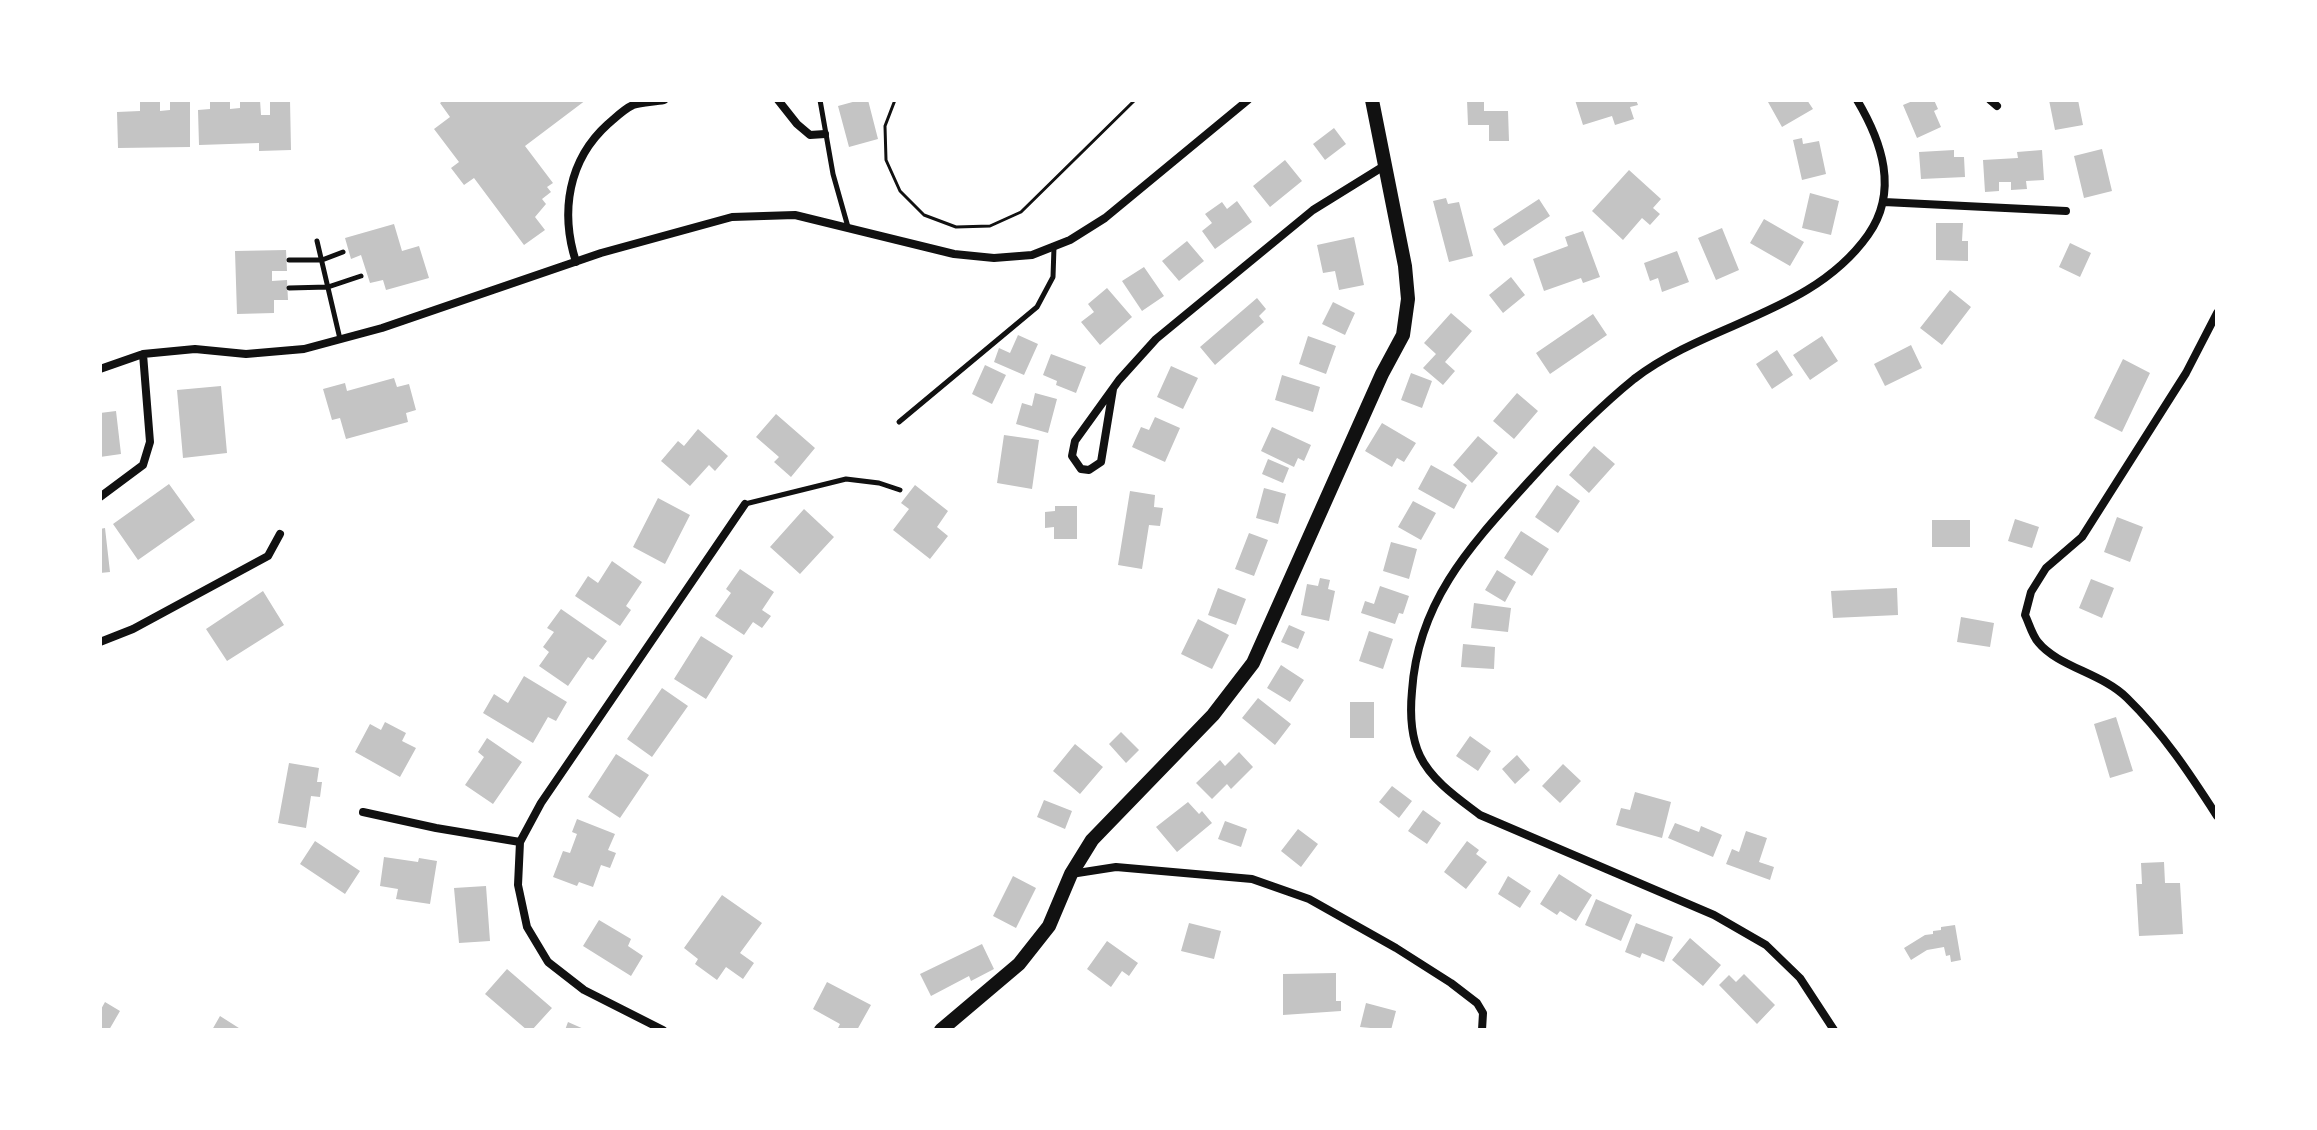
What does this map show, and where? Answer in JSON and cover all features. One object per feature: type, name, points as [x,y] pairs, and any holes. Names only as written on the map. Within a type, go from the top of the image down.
[{"type":"main road","points":[[941,1030],[1019,964],[1049,926],[1071,874],[1092,840],[1213,715],[1253,663],[1382,374],[1403,335],[1408,299],[1405,266],[1372,100]]},
{"type":"street","points":[[576,262],[570,243],[568,200],[575,168],[599,132],[632,106],[664,100]]},
{"type":"street","points":[[778,100],[810,135],[825,134]]},
{"type":"street","points":[[100,369],[143,354],[195,349],[246,354],[304,349],[382,328],[576,262],[732,217],[795,215],[954,254],[994,258],[1032,255],[1070,240],[1105,218],[1248,100]]},
{"type":"street","points":[[1834,1030],[1800,978],[1766,945],[1714,915],[1480,815],[1448,791],[1420,757],[1410,717],[1414,664],[1431,611],[1467,550],[1562,445],[1635,379],[1703,337],[1780,307],[1839,270],[1869,233],[1884,202],[1886,170],[1874,128],[1857,100]]},
{"type":"street","points":[[1113,389],[1101,462],[1096,467],[1081,469],[1072,456],[1075,441],[1113,389],[1156,339],[1301,220],[1384,166]]},
{"type":"street","points":[[1884,202],[2066,211]]},
{"type":"street","points":[[2217,313],[2186,373],[2082,537],[2046,568],[2031,592],[2025,615],[2038,643],[2067,663],[2101,678],[2126,696],[2178,755],[2217,816]]},
{"type":"street","points":[[100,497],[143,465],[150,442],[143,354]]},
{"type":"street","points":[[663,1030],[584,990],[548,962],[527,927],[518,885],[520,842],[541,803],[745,504]]},
{"type":"street","points":[[100,642],[133,629],[268,556],[280,534]]},
{"type":"street","points":[[363,812],[520,842]]},
{"type":"street","points":[[1071,874],[1116,867],[1252,879],[1309,899],[1451,983],[1477,1003],[1483,1013],[1482,1030]]},
{"type":"lane","points":[[820,100],[833,174],[848,227]]},
{"type":"lane","points":[[317,241],[340,339]]},
{"type":"lane","points":[[899,422],[1037,307],[1053,277],[1054,246]]},
{"type":"lane","points":[[289,260],[322,260],[343,252]]},
{"type":"lane","points":[[289,288],[328,287],[361,276]]},
{"type":"lane","points":[[745,504],[846,479],[879,483],[900,490]]},
{"type":"path","points":[[895,100],[885,126],[886,160],[900,191],[924,215],[956,227],[990,226],[1021,212],[1135,100]]},
{"type":"building","points":[[140,100],[160,100],[160,111],[170,110],[170,100],[190,100],[190,147],[118,148],[117,112],[140,111]]},
{"type":"building","points":[[210,100],[230,100],[230,109],[240,108],[240,100],[260,100],[261,115],[270,115],[270,100],[290,100],[291,150],[259,151],[259,143],[199,145],[198,110],[210,109]]},
{"type":"building","points":[[444,100],[586,100],[525,146],[553,183],[547,187],[551,192],[542,199],[546,204],[535,217],[545,230],[524,245],[474,178],[464,185],[451,168],[459,162],[434,129],[450,117],[440,103]]},
{"type":"building","points":[[868,100],[878,139],[849,147],[838,106]]},
{"type":"building","points":[[1467,100],[1484,100],[1484,111],[1508,111],[1509,141],[1489,141],[1489,125],[1468,125]]},
{"type":"building","points":[[1575,100],[1636,100],[1638,105],[1630,107],[1634,119],[1615,125],[1612,116],[1583,125]]},
{"type":"building","points":[[1807,100],[1813,109],[1782,127],[1768,102]]},
{"type":"building","points":[[1915,100],[1934,100],[1938,109],[1934,111],[1941,127],[1917,138],[1903,105]]},
{"type":"building","points":[[2049,100],[2078,100],[2083,125],[2055,130]]},
{"type":"building","points":[[1334,128],[1346,144],[1325,160],[1313,144]]},
{"type":"building","points":[[1802,138],[1803,144],[1819,141],[1826,174],[1802,180],[1793,140]]},
{"type":"building","points":[[2102,149],[2112,191],[2084,198],[2074,156]]},
{"type":"building","points":[[1954,150],[1954,157],[1964,157],[1965,177],[1921,179],[1919,152]]},
{"type":"building","points":[[2042,150],[2044,180],[2026,181],[2027,189],[2011,190],[2011,182],[1999,182],[1999,191],[1985,192],[1983,160],[2018,158],[2017,152]]},
{"type":"building","points":[[1285,160],[1302,181],[1270,207],[1253,186]]},
{"type":"building","points":[[1629,170],[1661,199],[1653,208],[1660,214],[1650,225],[1642,218],[1623,240],[1592,211]]},
{"type":"building","points":[[1810,193],[1839,201],[1831,235],[1802,228]]},
{"type":"building","points":[[1446,198],[1448,204],[1459,202],[1473,256],[1449,262],[1433,201]]},
{"type":"building","points":[[1539,199],[1550,216],[1504,246],[1493,229]]},
{"type":"building","points":[[1237,201],[1252,222],[1215,249],[1202,231],[1212,223],[1205,214],[1222,202],[1227,209]]},
{"type":"building","points":[[1764,219],[1804,242],[1790,266],[1750,243]]},
{"type":"building","points":[[1936,223],[1963,223],[1962,241],[1968,241],[1968,261],[1936,260]]},
{"type":"building","points":[[394,224],[402,251],[419,246],[429,278],[386,290],[383,280],[370,283],[361,255],[351,259],[345,238]]},
{"type":"building","points":[[1722,228],[1739,270],[1716,280],[1698,238]]},
{"type":"building","points":[[1583,231],[1600,277],[1583,283],[1581,278],[1544,291],[1533,259],[1568,246],[1565,237]]},
{"type":"building","points":[[1354,237],[1364,285],[1339,290],[1335,271],[1323,273],[1317,245]]},
{"type":"building","points":[[1187,241],[1204,261],[1179,281],[1162,261]]},
{"type":"building","points":[[2070,243],[2091,253],[2080,277],[2059,267]]},
{"type":"building","points":[[286,250],[287,271],[272,271],[272,281],[287,280],[288,300],[274,300],[274,313],[237,314],[235,251]]},
{"type":"building","points":[[1677,251],[1689,282],[1662,292],[1658,278],[1650,281],[1644,263]]},
{"type":"building","points":[[1144,267],[1164,296],[1142,311],[1122,281]]},
{"type":"building","points":[[1511,277],[1525,295],[1503,313],[1489,295]]},
{"type":"building","points":[[1107,288],[1132,317],[1100,345],[1081,322],[1094,312],[1088,304]]},
{"type":"building","points":[[1950,290],[1971,307],[1942,345],[1920,328]]},
{"type":"building","points":[[1257,298],[1266,309],[1259,316],[1264,322],[1215,365],[1200,347]]},
{"type":"building","points":[[1333,302],[1355,313],[1345,335],[1322,324]]},
{"type":"building","points":[[1451,313],[1472,331],[1445,362],[1455,371],[1443,385],[1423,368],[1436,354],[1424,343]]},
{"type":"building","points":[[1593,314],[1607,335],[1550,374],[1536,353]]},
{"type":"building","points":[[1018,335],[1038,344],[1024,375],[994,362],[999,348],[1010,353]]},
{"type":"building","points":[[1308,336],[1336,346],[1326,374],[1299,364]]},
{"type":"building","points":[[1822,336],[1838,361],[1810,380],[1793,355]]},
{"type":"building","points":[[1911,345],[1922,368],[1885,386],[1874,364]]},
{"type":"building","points":[[1777,350],[1793,375],[1772,389],[1756,364]]},
{"type":"building","points":[[1051,354],[1086,367],[1076,393],[1056,385],[1057,381],[1043,375]]},
{"type":"building","points":[[2123,359],[2150,373],[2122,432],[2094,418]]},
{"type":"building","points":[[985,365],[1006,375],[992,404],[972,394]]},
{"type":"building","points":[[1171,366],[1198,378],[1183,409],[1157,397]]},
{"type":"building","points":[[1411,373],[1432,381],[1422,408],[1401,400]]},
{"type":"building","points":[[1282,375],[1320,387],[1313,412],[1275,400]]},
{"type":"building","points":[[394,378],[397,387],[409,384],[416,410],[406,413],[408,422],[346,439],[340,418],[332,420],[323,389],[345,383],[347,391]]},
{"type":"building","points":[[221,386],[227,453],[183,458],[177,390]]},
{"type":"building","points":[[1035,393],[1057,399],[1048,433],[1016,424],[1022,403],[1032,406]]},
{"type":"building","points":[[1517,393],[1538,411],[1514,439],[1493,421]]},
{"type":"building","points":[[116,411],[121,454],[100,457],[100,413]]},
{"type":"building","points":[[776,414],[815,448],[791,477],[774,462],[779,457],[756,437]]},
{"type":"building","points":[[1155,417],[1180,428],[1165,462],[1132,447],[1141,427],[1149,430]]},
{"type":"building","points":[[1382,423],[1416,443],[1404,462],[1397,458],[1392,467],[1365,451]]},
{"type":"building","points":[[1272,427],[1311,445],[1304,461],[1298,458],[1294,467],[1261,451]]},
{"type":"building","points":[[698,429],[728,456],[715,471],[709,465],[690,486],[661,461],[678,441],[684,446]]},
{"type":"building","points":[[1004,435],[1039,440],[1032,489],[997,483]]},
{"type":"building","points":[[1478,436],[1498,453],[1472,483],[1453,465]]},
{"type":"building","points":[[1594,446],[1615,464],[1589,493],[1569,475]]},
{"type":"building","points":[[1268,459],[1289,468],[1283,483],[1262,474]]},
{"type":"building","points":[[1431,465],[1467,485],[1454,509],[1418,489]]},
{"type":"building","points":[[169,484],[195,520],[138,560],[113,524]]},
{"type":"building","points":[[915,485],[948,511],[937,527],[948,536],[930,559],[893,530],[909,509],[901,503]]},
{"type":"building","points":[[1557,485],[1580,501],[1558,533],[1535,517]]},
{"type":"building","points":[[1264,488],[1286,494],[1278,524],[1256,518]]},
{"type":"building","points":[[1130,491],[1155,495],[1154,507],[1163,508],[1160,526],[1149,525],[1142,569],[1118,565]]},
{"type":"building","points":[[658,498],[690,515],[665,564],[633,547]]},
{"type":"building","points":[[1413,501],[1436,513],[1421,540],[1398,527]]},
{"type":"building","points":[[1055,506],[1077,506],[1077,539],[1054,539],[1054,527],[1045,528],[1045,512],[1055,511]]},
{"type":"building","points":[[804,509],[834,537],[800,574],[770,547]]},
{"type":"building","points":[[2117,517],[2143,527],[2130,562],[2104,552]]},
{"type":"building","points":[[2015,519],[2039,527],[2032,548],[2008,541]]},
{"type":"building","points":[[1932,520],[1970,520],[1970,547],[1932,547]]},
{"type":"building","points":[[105,528],[110,572],[100,573],[100,529]]},
{"type":"building","points":[[1521,531],[1549,549],[1532,576],[1504,558]]},
{"type":"building","points":[[1249,533],[1268,540],[1254,576],[1235,569]]},
{"type":"building","points":[[1391,542],[1417,549],[1409,579],[1383,571]]},
{"type":"building","points":[[612,561],[642,582],[626,606],[631,610],[620,626],[575,596],[588,576],[598,583]]},
{"type":"building","points":[[740,569],[774,592],[762,610],[771,616],[762,628],[753,622],[744,635],[715,616],[731,593],[726,589]]},
{"type":"building","points":[[1497,570],[1516,582],[1505,602],[1485,590]]},
{"type":"building","points":[[1320,578],[1330,580],[1328,589],[1335,591],[1329,621],[1301,615],[1307,584],[1318,586]]},
{"type":"building","points":[[2091,579],[2114,588],[2102,618],[2079,608]]},
{"type":"building","points":[[1380,586],[1409,596],[1403,614],[1399,613],[1395,624],[1361,613],[1365,601],[1374,604]]},
{"type":"building","points":[[1218,588],[1246,599],[1236,625],[1208,615]]},
{"type":"building","points":[[1897,588],[1898,615],[1833,618],[1831,591]]},
{"type":"building","points":[[263,591],[284,625],[227,661],[206,629]]},
{"type":"building","points":[[1474,603],[1511,608],[1508,632],[1471,628]]},
{"type":"building","points":[[561,609],[607,641],[593,660],[588,657],[568,686],[539,666],[549,652],[543,647],[554,632],[547,628]]},
{"type":"building","points":[[1961,617],[1994,623],[1990,647],[1957,642]]},
{"type":"building","points":[[1198,619],[1229,635],[1212,669],[1181,654]]},
{"type":"building","points":[[1289,625],[1305,632],[1298,649],[1281,642]]},
{"type":"building","points":[[1369,631],[1393,639],[1383,669],[1359,661]]},
{"type":"building","points":[[701,636],[733,656],[706,699],[674,679]]},
{"type":"building","points":[[1463,644],[1495,647],[1494,669],[1461,667]]},
{"type":"building","points":[[1281,665],[1304,680],[1290,702],[1267,688]]},
{"type":"building","points":[[524,676],[567,702],[556,721],[548,717],[533,743],[483,713],[494,694],[508,703]]},
{"type":"building","points":[[662,688],[688,706],[652,757],[627,739]]},
{"type":"building","points":[[1258,698],[1291,724],[1275,745],[1242,718]]},
{"type":"building","points":[[1350,702],[1374,702],[1374,738],[1350,738]]},
{"type":"building","points":[[2116,717],[2133,771],[2110,778],[2094,724]]},
{"type":"building","points":[[385,722],[406,733],[402,741],[416,748],[400,777],[355,752],[370,724],[381,730]]},
{"type":"building","points":[[1121,732],[1139,750],[1126,763],[1109,744]]},
{"type":"building","points":[[1470,736],[1491,751],[1478,771],[1456,756]]},
{"type":"building","points":[[487,738],[522,762],[493,804],[465,785],[484,757],[478,752]]},
{"type":"building","points":[[1075,744],[1103,767],[1080,794],[1053,771]]},
{"type":"building","points":[[1239,752],[1253,767],[1231,789],[1227,784],[1212,799],[1196,783],[1220,760],[1225,766]]},
{"type":"building","points":[[616,754],[649,775],[620,818],[588,797]]},
{"type":"building","points":[[1517,755],[1530,770],[1515,784],[1502,769]]},
{"type":"building","points":[[289,763],[319,768],[317,782],[322,782],[320,797],[311,796],[306,828],[278,823]]},
{"type":"building","points":[[1563,764],[1581,781],[1560,803],[1542,786]]},
{"type":"building","points":[[1392,786],[1412,801],[1399,818],[1379,802]]},
{"type":"building","points":[[1635,792],[1671,802],[1662,838],[1616,825],[1621,808],[1630,810]]},
{"type":"building","points":[[1044,800],[1072,811],[1065,829],[1037,817]]},
{"type":"building","points":[[1188,802],[1199,814],[1202,811],[1212,823],[1177,852],[1156,827]]},
{"type":"building","points":[[1423,810],[1441,823],[1427,844],[1408,831]]},
{"type":"building","points":[[577,819],[615,834],[608,850],[616,853],[610,868],[601,865],[593,887],[579,882],[577,886],[553,877],[563,851],[570,853],[577,834],[572,832]]},
{"type":"building","points":[[1225,821],[1247,829],[1241,847],[1218,839]]},
{"type":"building","points":[[1675,823],[1699,832],[1701,826],[1722,835],[1713,857],[1668,838]]},
{"type":"building","points":[[1298,829],[1318,844],[1301,867],[1281,851]]},
{"type":"building","points":[[1746,831],[1767,838],[1759,862],[1774,867],[1770,880],[1726,864],[1732,849],[1739,852]]},
{"type":"building","points":[[315,841],[360,871],[345,894],[300,864]]},
{"type":"building","points":[[1467,841],[1479,850],[1476,854],[1487,862],[1466,889],[1444,872]]},
{"type":"building","points":[[384,857],[418,862],[419,858],[437,861],[430,904],[396,899],[398,889],[380,886]]},
{"type":"building","points":[[2164,862],[2165,883],[2180,883],[2183,934],[2139,936],[2136,884],[2142,884],[2141,863]]},
{"type":"building","points":[[1559,874],[1592,895],[1576,921],[1560,911],[1557,915],[1540,904]]},
{"type":"building","points":[[1013,876],[1036,888],[1016,928],[993,916]]},
{"type":"building","points":[[1508,876],[1531,891],[1520,908],[1498,894]]},
{"type":"building","points":[[486,886],[490,941],[459,943],[454,888]]},
{"type":"building","points":[[722,895],[762,923],[740,953],[754,963],[743,979],[726,967],[717,980],[695,964],[698,959],[684,948]]},
{"type":"building","points":[[1596,899],[1632,915],[1621,941],[1585,925]]},
{"type":"building","points":[[599,920],[631,939],[628,946],[643,956],[631,976],[583,946]]},
{"type":"building","points":[[1189,923],[1221,931],[1214,959],[1181,951]]},
{"type":"building","points":[[1636,923],[1673,937],[1664,962],[1642,953],[1640,958],[1625,952]]},
{"type":"building","points":[[1955,925],[1961,960],[1951,962],[1944,947],[1927,950],[1911,960],[1904,948],[1925,935],[1933,934],[1933,931],[1941,930],[1941,927]]},
{"type":"building","points":[[1690,938],[1721,965],[1703,986],[1672,960]]},
{"type":"building","points":[[1107,941],[1138,963],[1129,976],[1122,971],[1111,987],[1087,969]]},
{"type":"building","points":[[982,944],[994,969],[971,981],[969,976],[931,996],[920,974]]},
{"type":"building","points":[[507,969],[552,1008],[532,1030],[527,1030],[485,994]]},
{"type":"building","points":[[1336,973],[1336,1001],[1341,1001],[1341,1011],[1283,1015],[1283,974]]},
{"type":"building","points":[[1744,974],[1775,1005],[1757,1024],[1719,985],[1729,975],[1736,982]]},
{"type":"building","points":[[827,982],[871,1005],[857,1030],[837,1030],[840,1024],[813,1009]]},
{"type":"building","points":[[105,1002],[120,1011],[109,1030],[100,1030],[100,1011]]},
{"type":"building","points":[[1366,1003],[1396,1011],[1391,1030],[1360,1027]]},
{"type":"building","points":[[220,1016],[242,1030],[212,1030]]},
{"type":"building","points":[[568,1022],[586,1030],[565,1030]]}]
